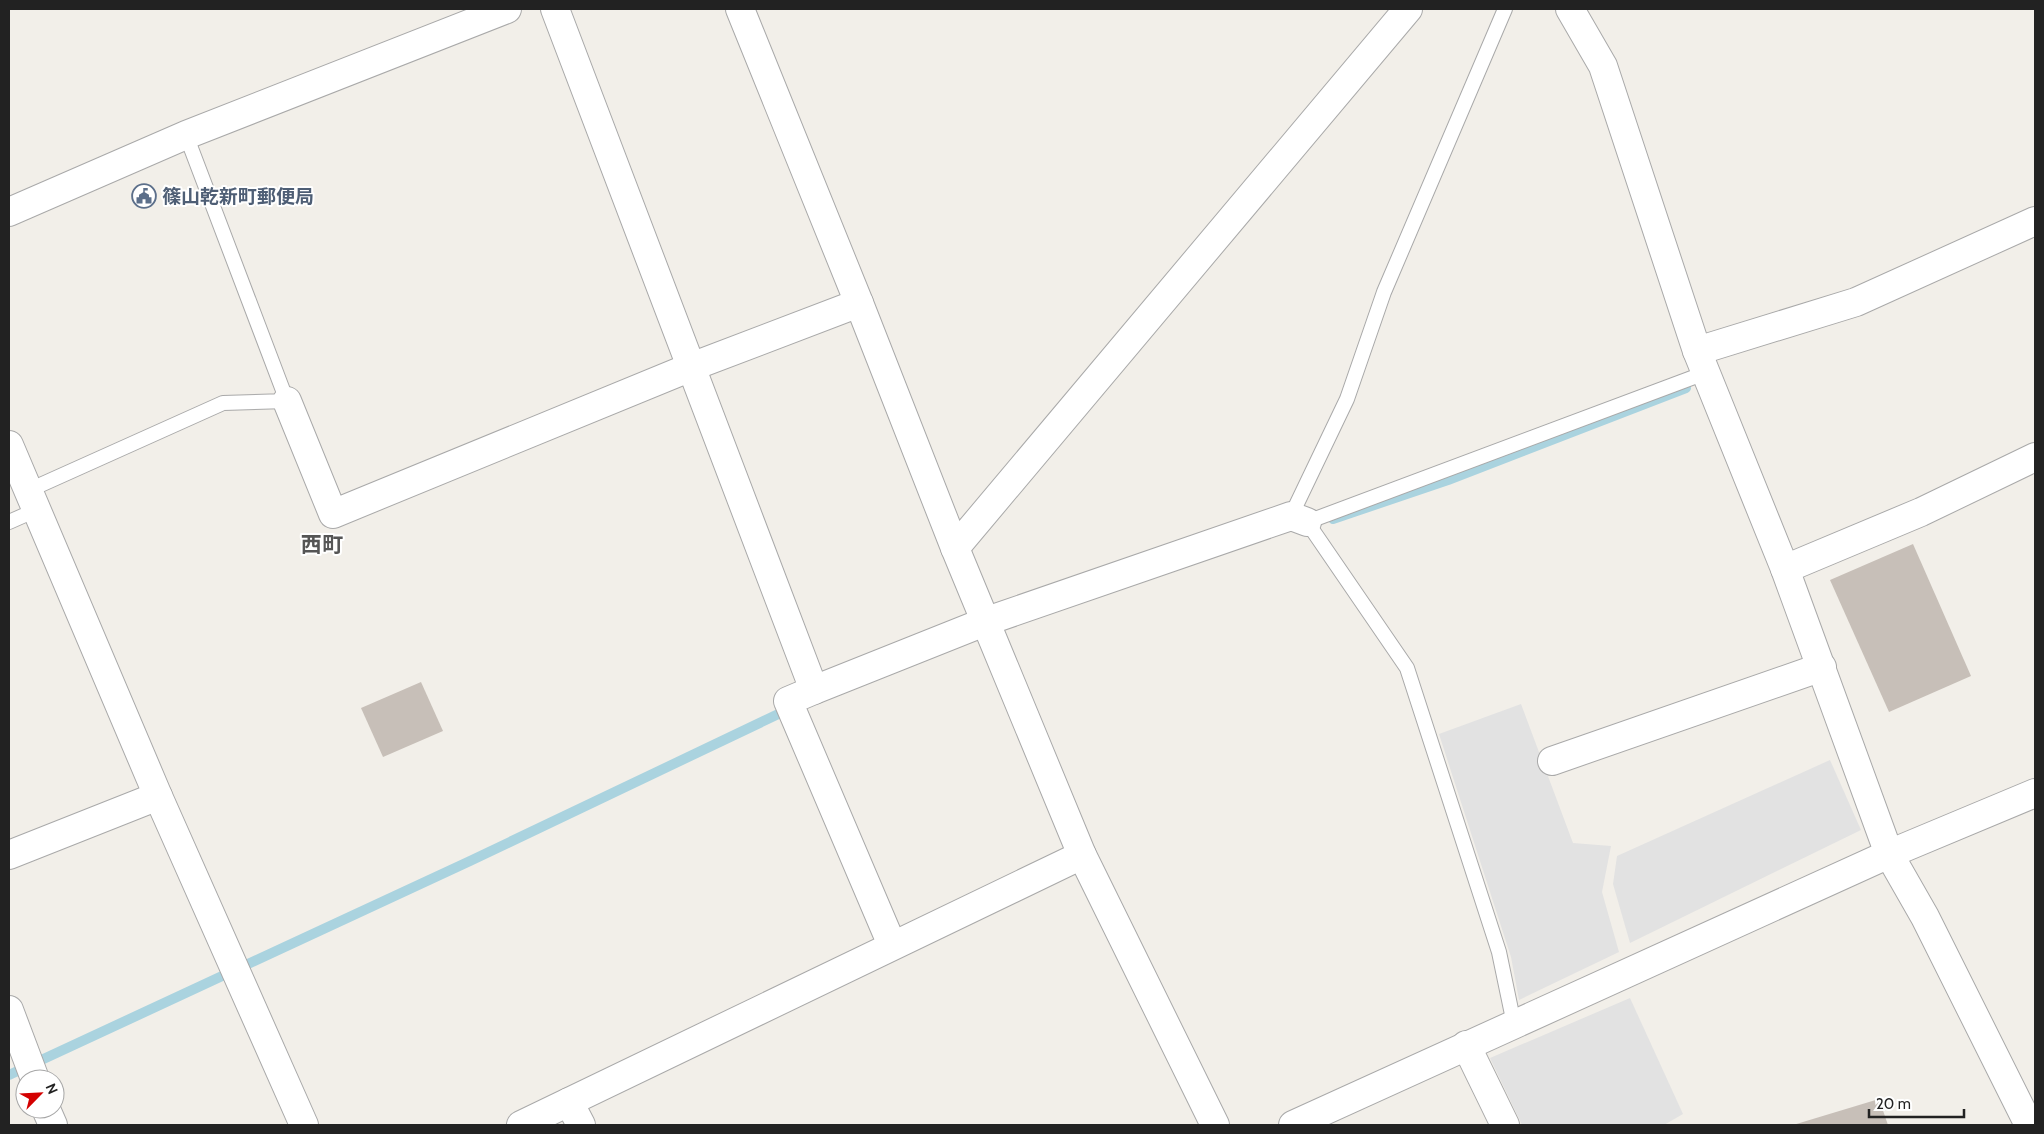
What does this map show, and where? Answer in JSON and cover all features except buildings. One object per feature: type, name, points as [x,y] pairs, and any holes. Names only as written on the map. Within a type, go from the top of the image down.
[{"type":"street","points":[[9,212],[186,135],[507,9]]},
{"type":"street","points":[[555,9],[814,690]]},
{"type":"street","points":[[740,9],[859,302],[955,548],[987,621],[1082,855],[1215,1125]]},
{"type":"street","points":[[955,548],[1408,9]]},
{"type":"street","points":[[1570,9],[1603,66],[1701,362],[1786,569],[1889,854],[1925,917],[2029,1125]]},
{"type":"street","points":[[1701,362],[1856,302],[2035,222]]},
{"type":"street","points":[[287,401],[333,514],[691,367],[859,302]]},
{"type":"street","points":[[9,445],[158,796],[304,1125]]},
{"type":"street","points":[[1786,569],[1921,512],[2035,457]]},
{"type":"street","points":[[892,945],[788,701],[987,621],[1299,519]]},
{"type":"street","points":[[1552,761],[1822,667]]},
{"type":"street","points":[[1293,1125],[1889,854],[2035,793]]},
{"type":"street","points":[[9,855],[158,796]]},
{"type":"street","points":[[521,1125],[575,1114],[892,945],[1082,855]]},
{"type":"street","points":[[9,1010],[31,1069]]},
{"type":"street","points":[[1466,1045],[1505,1125]]},
{"type":"lane","points":[[1299,519],[1347,399],[1384,292],[1505,9]]},
{"type":"lane","points":[[9,522],[31,500],[223,403],[287,401],[186,135]]},
{"type":"lane","points":[[1299,519],[1519,441],[1701,362]]},
{"type":"lane","points":[[1299,519],[1407,668],[1500,952],[1514,1024]]},
{"type":"shaded area","points":[[1521,704],[1573,843],[1611,846],[1602,892],[1619,952],[1519,1000],[1511,957],[1439,734]]},
{"type":"shaded area","points":[[1830,760],[1861,830],[1630,943],[1613,884],[1617,856]]},
{"type":"shaded area","points":[[1630,998],[1683,1114],[1664,1125],[1522,1125],[1490,1058]]},
{"type":"waterway","points":[[1333,519],[1448,480],[1686,388]]},
{"type":"waterway","points":[[9,1075],[470,861],[791,708]]},
{"type":"place","name":"篠山乾新町郵便局","points":[[144,196]]},
{"type":"district","name":"西町","points":[[322,545]]}]
